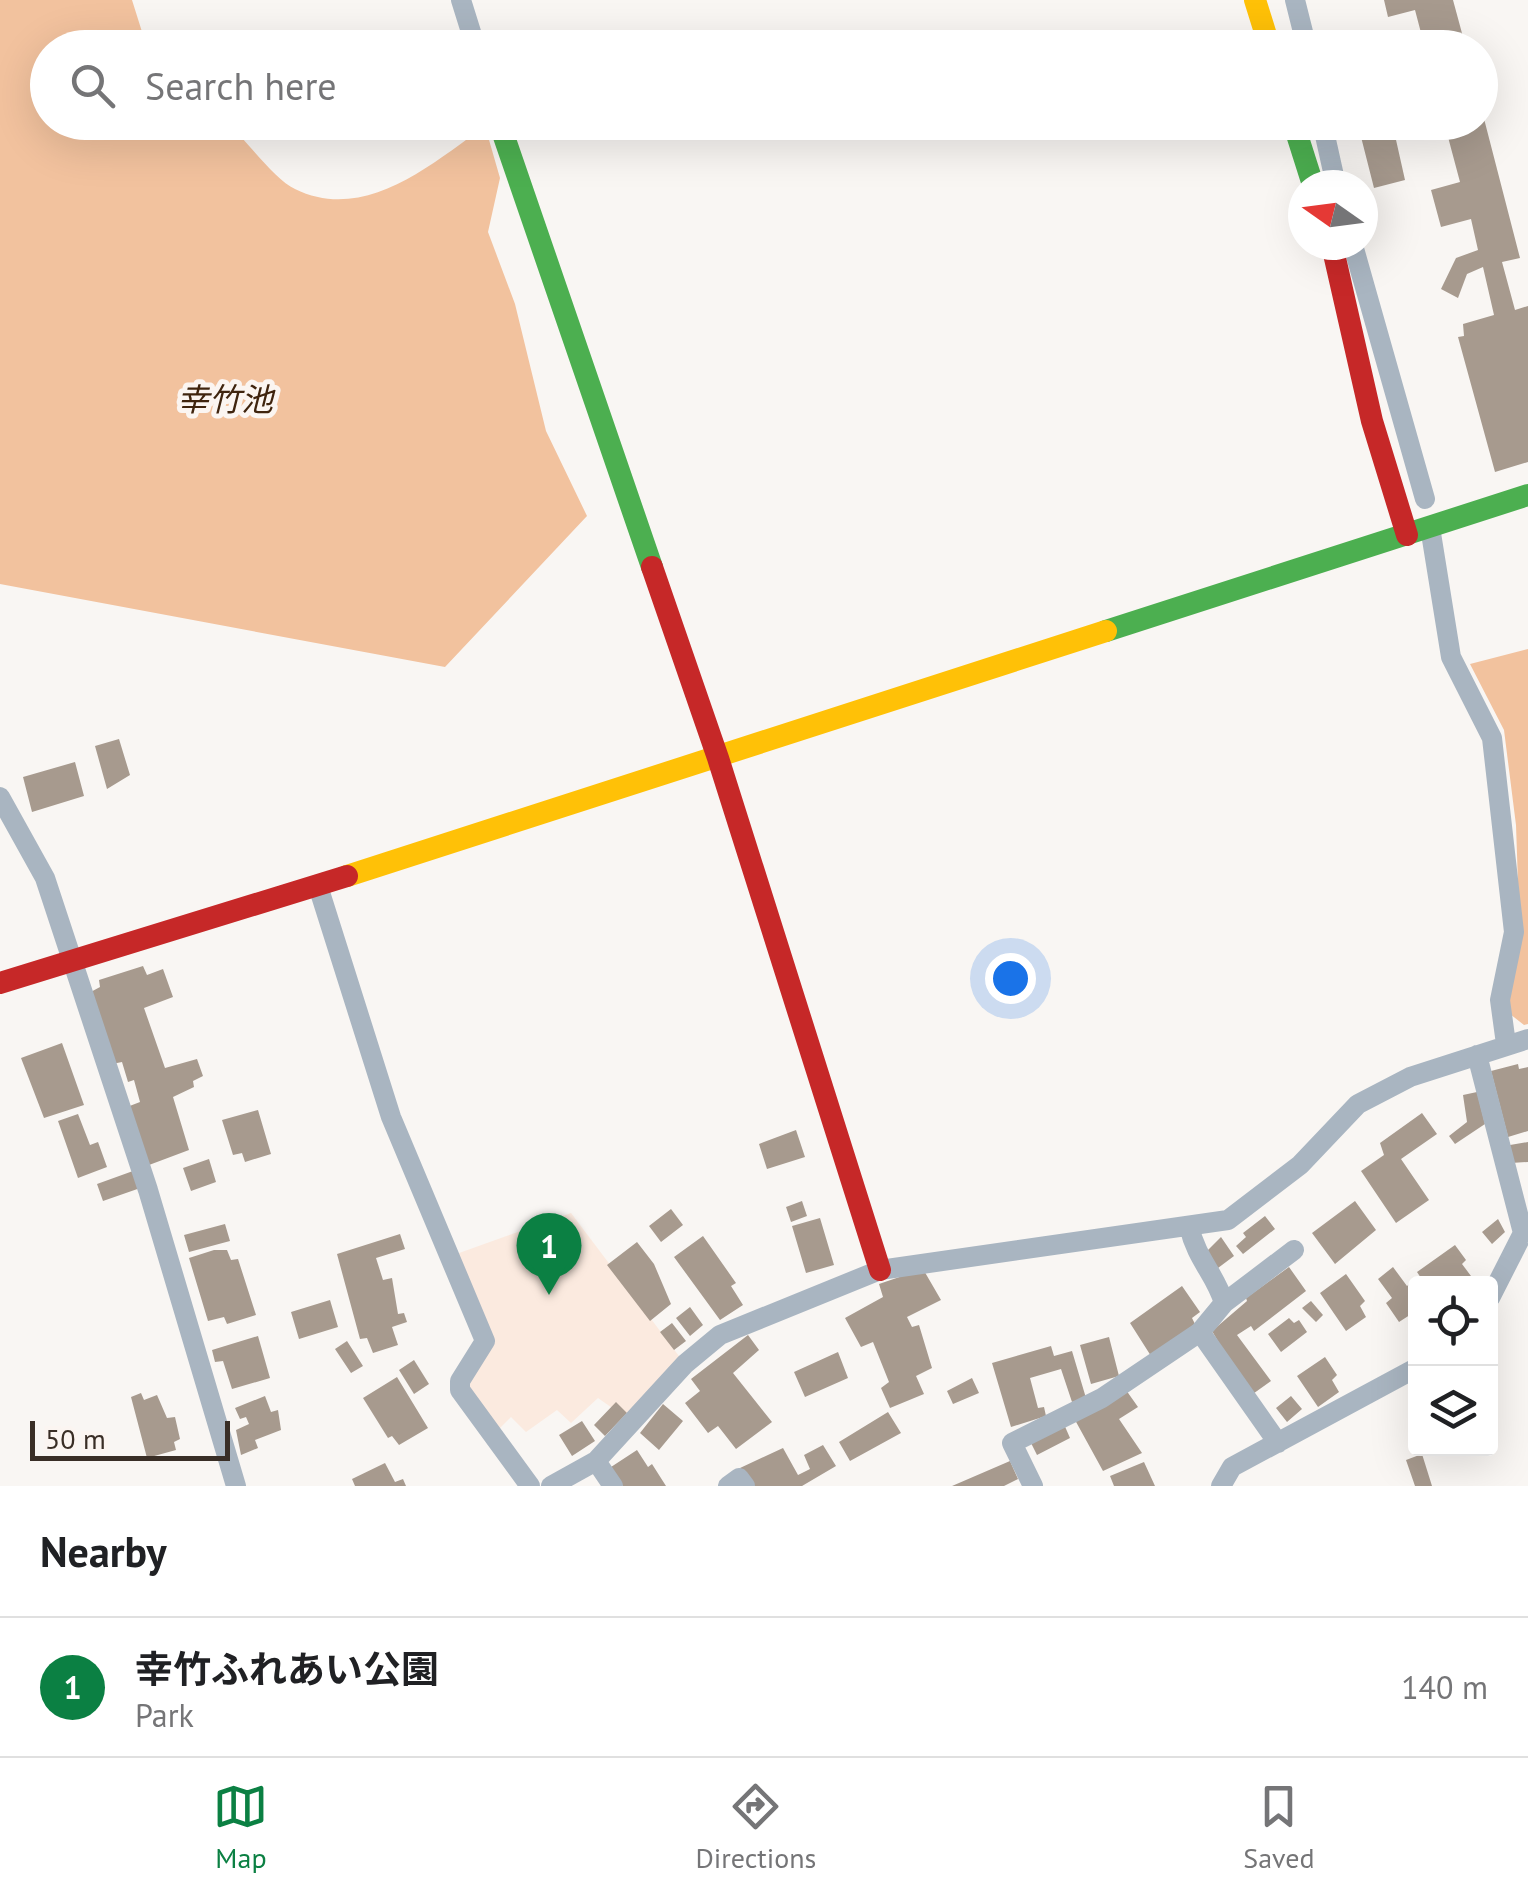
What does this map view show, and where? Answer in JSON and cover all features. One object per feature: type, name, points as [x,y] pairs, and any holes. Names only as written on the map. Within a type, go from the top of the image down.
[{"type":"street","points":[[460,0],[470,30]]},
{"type":"street","points":[[1255,0],[1264,30]]},
{"type":"street","points":[[1296,0],[1304,30]]},
{"type":"street","points":[[506,140],[718,758],[880,1270]]},
{"type":"street","points":[[1299,140],[1308,170]]},
{"type":"street","points":[[1326,140],[1333,170]]},
{"type":"street","points":[[1335,260],[1372,421],[1407,535]]},
{"type":"street","points":[[1357,260],[1425,499]]},
{"type":"street","points":[[0,983],[318,886],[1528,495]]},
{"type":"street","points":[[1430,527],[1452,657],[1492,738],[1514,932],[1500,1000],[1506,1044]]},
{"type":"street","points":[[0,797],[45,878],[154,1208],[236,1486]]},
{"type":"street","points":[[318,886],[391,1117],[485,1340],[460,1381],[460,1390],[530,1486]]},
{"type":"street","points":[[550,1486],[596,1461],[685,1364],[720,1334],[880,1270],[1228,1220],[1300,1165],[1358,1104],[1410,1077],[1528,1039]]},
{"type":"street","points":[[1477,1055],[1525,1233],[1498,1283]]},
{"type":"street","points":[[1190,1226],[1196,1256],[1224,1302]]},
{"type":"street","points":[[1033,1486],[1012,1443],[1102,1398],[1200,1332],[1224,1302],[1294,1250]]},
{"type":"street","points":[[1200,1332],[1278,1443]]},
{"type":"street","points":[[1221,1486],[1232,1467],[1408,1372]]},
{"type":"street","points":[[596,1461],[613,1486]]},
{"type":"street","points":[[728,1486],[739,1478],[745,1486]]},
{"type":"shaded area","points":[[571,1213],[685,1364],[632,1422],[598,1398],[571,1423],[557,1410],[526,1432],[511,1417],[493,1435],[460,1381],[485,1340],[448,1257]]},
{"type":"water","name":"幸竹池","points":[[0,0],[132,0],[141,30],[30,30],[30,140],[243,140],[295,189],[321,198],[346,199],[396,185],[466,140],[489,140],[500,178],[488,232],[515,304],[546,431],[587,516],[445,667],[0,584]]},
{"type":"water","points":[[1528,649],[1528,1024],[1524,1025],[1510,1014],[1508,995],[1520,942],[1516,825],[1504,730],[1470,664]]},
{"type":"building","points":[[1384,0],[1453,0],[1461,30],[1420,30],[1415,10],[1388,17]]},
{"type":"building","points":[[1362,140],[1396,140],[1405,180],[1378,187],[1378,170],[1369,170]]},
{"type":"building","points":[[1449,140],[1489,140],[1520,258],[1502,262],[1515,310],[1528,306],[1528,462],[1495,472],[1458,337],[1464,336],[1463,324],[1494,315],[1483,267],[1467,274],[1458,298],[1441,289],[1456,258],[1478,250],[1471,219],[1441,227],[1431,190],[1460,182]]},
{"type":"building","points":[[119,739],[130,775],[107,789],[95,746]]},
{"type":"building","points":[[75,762],[84,796],[32,812],[23,777]]},
{"type":"building","points":[[143,966],[147,975],[163,969],[173,997],[144,1008],[165,1068],[197,1059],[203,1076],[193,1081],[194,1087],[173,1097],[189,1150],[149,1165],[127,1107],[140,1102],[134,1080],[128,1082],[122,1062],[112,1064],[87,994],[100,987],[99,980]]},
{"type":"building","points":[[62,1043],[84,1105],[44,1118],[21,1058]]},
{"type":"building","points":[[1518,1064],[1519,1069],[1528,1067],[1528,1131],[1508,1137],[1491,1071]]},
{"type":"building","points":[[1477,1092],[1485,1124],[1455,1144],[1449,1136],[1467,1122],[1463,1095]]},
{"type":"building","points":[[258,1110],[271,1154],[245,1162],[242,1153],[233,1155],[222,1120]]},
{"type":"building","points":[[1422,1113],[1437,1134],[1401,1159],[1429,1200],[1396,1223],[1361,1171],[1384,1155],[1380,1143]]},
{"type":"building","points":[[78,1114],[90,1145],[98,1142],[107,1167],[78,1178],[58,1121]]},
{"type":"building","points":[[796,1130],[805,1157],[767,1169],[759,1144]]},
{"type":"building","points":[[1528,1142],[1528,1162],[1511,1163],[1510,1145]]},
{"type":"building","points":[[209,1159],[216,1182],[191,1191],[183,1168]]},
{"type":"building","points":[[133,1171],[146,1186],[103,1201],[97,1184]]},
{"type":"building","points":[[802,1201],[807,1216],[791,1222],[786,1207]]},
{"type":"building","points":[[1355,1201],[1376,1230],[1335,1264],[1312,1233]]},
{"type":"building","points":[[671,1209],[683,1225],[661,1242],[649,1226]]},
{"type":"building","points":[[1265,1216],[1275,1229],[1243,1254],[1236,1246],[1246,1237],[1243,1233]]},
{"type":"building","points":[[820,1218],[834,1265],[806,1273],[792,1226]]},
{"type":"building","points":[[1498,1219],[1505,1232],[1492,1244],[1482,1232]]},
{"type":"building","points":[[225,1224],[230,1241],[189,1252],[184,1235]]},
{"type":"building","points":[[400,1234],[405,1249],[376,1258],[383,1280],[392,1278],[398,1314],[404,1313],[407,1322],[392,1327],[398,1345],[373,1353],[367,1338],[360,1339],[337,1254]]},
{"type":"building","points":[[703,1236],[736,1283],[731,1286],[743,1305],[720,1320],[674,1257]]},
{"type":"building","points":[[1221,1237],[1234,1256],[1214,1271],[1202,1256]]},
{"type":"building","points":[[637,1242],[654,1264],[671,1304],[650,1321],[607,1265]]},
{"type":"building","points":[[1455,1245],[1471,1276],[1420,1276],[1417,1272]]},
{"type":"building","points":[[227,1250],[231,1260],[238,1259],[256,1315],[227,1324],[224,1317],[208,1321],[189,1258]]},
{"type":"building","points":[[1289,1267],[1306,1291],[1254,1331],[1251,1326],[1237,1335],[1271,1381],[1250,1396],[1212,1331],[1246,1298]]},
{"type":"building","points":[[1393,1267],[1408,1285],[1408,1316],[1399,1322],[1386,1303],[1392,1298],[1378,1279]]},
{"type":"building","points":[[923,1269],[941,1300],[907,1317],[912,1327],[919,1325],[932,1368],[916,1376],[924,1394],[890,1408],[881,1388],[889,1382],[873,1342],[861,1347],[845,1318],[883,1297],[879,1284]]},
{"type":"building","points":[[1346,1274],[1365,1301],[1360,1306],[1366,1317],[1346,1331],[1320,1293]]},
{"type":"building","points":[[1182,1286],[1200,1312],[1192,1318],[1195,1324],[1151,1356],[1130,1323]]},
{"type":"building","points":[[330,1300],[338,1327],[299,1339],[291,1312]]},
{"type":"building","points":[[1311,1301],[1323,1315],[1316,1322],[1302,1308]]},
{"type":"building","points":[[690,1307],[703,1325],[690,1336],[676,1318]]},
{"type":"building","points":[[1289,1318],[1294,1323],[1299,1320],[1307,1332],[1281,1352],[1268,1334]]},
{"type":"building","points":[[672,1323],[686,1341],[674,1350],[660,1332]]},
{"type":"building","points":[[748,1335],[759,1350],[733,1373],[772,1422],[736,1449],[718,1426],[708,1433],[685,1403],[700,1391],[691,1379]]},
{"type":"building","points":[[258,1336],[270,1378],[232,1389],[223,1361],[215,1362],[212,1350]]},
{"type":"building","points":[[1109,1337],[1119,1376],[1091,1384],[1080,1345]]},
{"type":"building","points":[[347,1341],[363,1366],[351,1373],[335,1349]]},
{"type":"building","points":[[1051,1346],[1054,1356],[1072,1351],[1086,1398],[1072,1402],[1061,1369],[1030,1378],[1038,1408],[1044,1407],[1046,1416],[1011,1427],[992,1363]]},
{"type":"building","points":[[838,1352],[848,1378],[805,1397],[794,1372]]},
{"type":"building","points":[[1325,1357],[1337,1375],[1332,1380],[1339,1392],[1318,1407],[1297,1376]]},
{"type":"building","points":[[414,1360],[429,1384],[414,1394],[399,1370]]},
{"type":"building","points":[[397,1377],[428,1428],[399,1445],[392,1436],[388,1438],[363,1398]]},
{"type":"building","points":[[972,1378],[979,1393],[953,1404],[947,1391]]},
{"type":"building","points":[[1126,1390],[1138,1407],[1119,1419],[1142,1453],[1103,1471],[1075,1420]]},
{"type":"building","points":[[141,1393],[144,1400],[157,1395],[167,1418],[175,1417],[180,1439],[174,1442],[176,1450],[147,1458],[131,1397]]},
{"type":"building","points":[[265,1396],[271,1412],[278,1410],[281,1430],[255,1440],[258,1448],[241,1455],[236,1430],[249,1424],[246,1417],[240,1419],[235,1408]]},
{"type":"building","points":[[1291,1396],[1302,1409],[1287,1422],[1276,1408]]},
{"type":"building","points":[[616,1402],[627,1413],[605,1436],[594,1425]]},
{"type":"building","points":[[663,1404],[683,1421],[659,1450],[640,1433]]},
{"type":"building","points":[[888,1412],[901,1433],[850,1461],[839,1442]]},
{"type":"building","points":[[582,1421],[595,1441],[572,1456],[559,1435]]},
{"type":"building","points":[[1063,1422],[1070,1438],[1037,1455],[1029,1439]]},
{"type":"building","points":[[823,1445],[836,1466],[802,1486],[751,1486],[740,1468],[783,1448],[798,1475],[810,1469],[804,1455]]},
{"type":"building","points":[[637,1450],[666,1486],[623,1486],[611,1467]]},
{"type":"building","points":[[1423,1456],[1432,1486],[1415,1486],[1406,1460]]},
{"type":"building","points":[[1010,1461],[1018,1479],[1004,1486],[952,1486]]},
{"type":"building","points":[[1144,1462],[1155,1486],[1114,1486],[1110,1476]]},
{"type":"building","points":[[385,1463],[395,1482],[403,1479],[406,1486],[355,1486],[352,1479]]},
{"type":"traffic: fast","points":[[505,140],[652,567]]},
{"type":"traffic: fast","points":[[1299,140],[1308,170]]},
{"type":"traffic: fast","points":[[1106,631],[1528,495]]},
{"type":"traffic: slow","points":[[1255,0],[1264,30]]},
{"type":"traffic: slow","points":[[347,876],[1106,631]]},
{"type":"traffic: jam","points":[[1335,260],[1372,421],[1407,535]]},
{"type":"traffic: jam","points":[[652,567],[718,758],[880,1270]]},
{"type":"traffic: jam","points":[[0,983],[347,876]]},
{"type":"place","name":"幸竹ふれあい公園","points":[[549,1295]]}]
